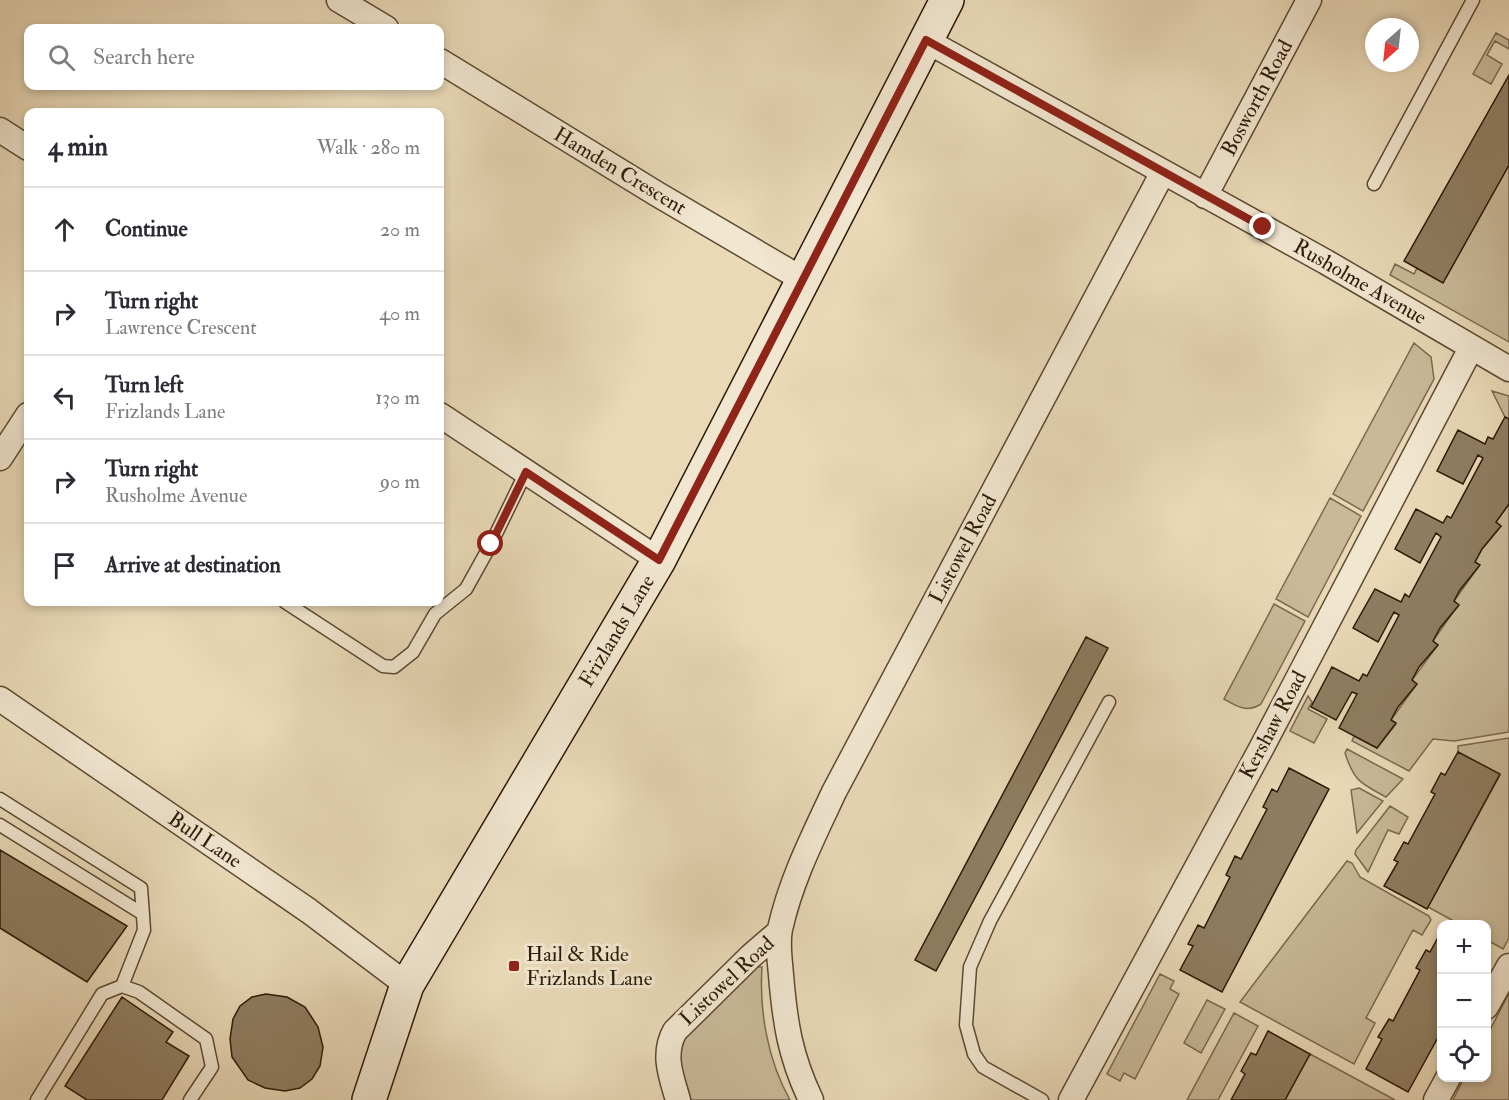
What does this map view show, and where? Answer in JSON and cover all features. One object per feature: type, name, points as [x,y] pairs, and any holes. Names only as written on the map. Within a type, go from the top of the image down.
[{"type":"street","points":[[339,0],[379,24]]},
{"type":"street","name":"Bosworth Road","points":[[1205,196],[1309,0]]},
{"type":"street","name":"Frizlands Lane","points":[[369,1100],[407,985],[659,560],[945,1]]},
{"type":"street","name":"Rusholme Avenue","points":[[926,40],[1409,309],[1509,369]]},
{"type":"street","name":"Hamden Crescent","points":[[444,63],[802,279]]},
{"type":"street","points":[[0,130],[24,145]]},
{"type":"street","name":"Listowel Road","points":[[811,1100],[800,1079],[786,1034],[779,932],[797,869],[834,792],[1162,172]]},
{"type":"street","name":"Kershaw Road","points":[[1071,1100],[1262,747],[1471,348]]},
{"type":"street","points":[[444,418],[659,560]]},
{"type":"street","points":[[0,458],[24,421]]},
{"type":"street","name":"Bull Lane","points":[[0,699],[309,911],[407,985]]},
{"type":"street","name":"Listowel Road","points":[[678,1100],[668,1064],[669,1042],[675,1031],[751,956],[779,932]]},
{"type":"street","points":[[1491,998],[1509,966]]},
{"type":"street","points":[[1436,1100],[1445,1082]]},
{"type":"lane","points":[[1374,184],[1473,0]]},
{"type":"lane","points":[[444,605],[466,589],[526,472]]},
{"type":"lane","points":[[291,606],[382,666],[394,668],[413,651],[443,606]]},
{"type":"lane","points":[[1042,1100],[983,1067],[974,1054],[966,1025],[970,967],[990,921],[1109,702]]},
{"type":"lane","points":[[0,799],[141,888],[144,930],[122,986]]},
{"type":"lane","points":[[0,825],[142,915]]},
{"type":"lane","points":[[37,1100],[102,994],[122,986],[139,992],[206,1039],[212,1066],[190,1100]]},
{"type":"shaded area","points":[[1496,33],[1509,40],[1509,49],[1495,41],[1487,55],[1502,64],[1491,84],[1473,74]]},
{"type":"shaded area","points":[[1509,165],[1509,342],[1390,275],[1395,264],[1414,274],[1417,268],[1443,282]]},
{"type":"shaded area","points":[[1414,343],[1431,357],[1434,379],[1363,511],[1333,494]]},
{"type":"shaded area","points":[[1492,391],[1509,396],[1509,419],[1505,417]]},
{"type":"shaded area","points":[[1330,498],[1361,516],[1308,617],[1276,599]]},
{"type":"shaded area","points":[[1509,504],[1509,732],[1454,741],[1433,739],[1409,771],[1352,741],[1354,736],[1377,748],[1396,724],[1391,720],[1417,684],[1412,680],[1438,645],[1433,641],[1458,605],[1454,601],[1479,566],[1475,562],[1482,549],[1501,526],[1496,522]]},
{"type":"shaded area","points":[[1274,604],[1305,621],[1261,704],[1251,708],[1238,706],[1224,699]]},
{"type":"shaded area","points":[[1308,696],[1312,702],[1308,709],[1327,719],[1314,743],[1290,731]]},
{"type":"shaded area","points":[[1509,738],[1509,938],[1503,949],[1491,942],[1491,920],[1452,920],[1428,907],[1500,775],[1458,752],[1458,746]]},
{"type":"shaded area","points":[[1347,749],[1403,779],[1386,797],[1355,776],[1345,753]]},
{"type":"shaded area","points":[[1359,788],[1383,801],[1357,833],[1351,790]]},
{"type":"shaded area","points":[[1390,806],[1408,817],[1399,834],[1388,830],[1368,872],[1355,854],[1356,850]]},
{"type":"shaded area","points":[[1347,861],[1352,863],[1360,877],[1429,916],[1431,920],[1422,935],[1413,930],[1366,1018],[1375,1023],[1354,1064],[1240,1002]]},
{"type":"shaded area","points":[[753,967],[762,967],[762,1001],[767,1035],[776,1069],[790,1100],[691,1100],[678,1057],[682,1038]]},
{"type":"shaded area","points":[[1160,974],[1174,981],[1170,989],[1179,994],[1135,1079],[1124,1073],[1120,1081],[1107,1074]]},
{"type":"shaded area","points":[[1509,993],[1509,1100],[1453,1100],[1462,1082],[1491,1082],[1491,1028]]},
{"type":"shaded area","points":[[1207,1000],[1225,1009],[1201,1053],[1184,1043]]},
{"type":"shaded area","points":[[1234,1013],[1258,1026],[1218,1100],[1187,1100]]},
{"type":"shaded area","points":[[1310,1054],[1395,1100],[1285,1100]]},
{"type":"building","points":[[1509,75],[1509,165],[1443,283],[1404,261]]},
{"type":"building","points":[[1505,417],[1509,419],[1509,504],[1496,522],[1501,526],[1482,549],[1475,562],[1480,565],[1454,601],[1459,605],[1440,628],[1433,641],[1438,645],[1419,667],[1412,680],[1417,684],[1398,707],[1391,720],[1396,723],[1377,748],[1339,728],[1357,694],[1352,692],[1336,720],[1311,707],[1332,667],[1359,681],[1363,674],[1367,676],[1399,615],[1394,612],[1378,642],[1353,628],[1375,589],[1401,602],[1405,594],[1409,597],[1441,537],[1436,533],[1420,563],[1395,549],[1416,509],[1443,523],[1447,516],[1451,518],[1483,458],[1478,455],[1463,484],[1437,471],[1458,430],[1485,444],[1488,437],[1493,439]]},
{"type":"building","points":[[1086,637],[1108,648],[936,971],[915,960]]},
{"type":"building","points":[[1458,752],[1500,774],[1427,909],[1384,886],[1398,862],[1394,860],[1404,842],[1408,844],[1435,794],[1431,792],[1441,773],[1445,775]]},
{"type":"building","points":[[1289,768],[1329,789],[1222,992],[1180,970],[1193,946],[1188,944],[1198,925],[1204,928],[1230,877],[1226,875],[1235,856],[1241,859],[1267,809],[1263,807],[1272,789],[1277,792]]},
{"type":"building","points":[[0,850],[127,926],[87,982],[0,928]]},
{"type":"building","points":[[1437,939],[1437,1039],[1408,1092],[1366,1069],[1382,1039],[1378,1037],[1389,1019],[1393,1021],[1420,970],[1416,968],[1426,950],[1430,952]]},
{"type":"building","points":[[266,994],[287,997],[305,1007],[318,1027],[323,1047],[320,1066],[312,1079],[300,1088],[285,1091],[265,1088],[248,1080],[232,1057],[230,1039],[233,1019],[240,1006],[252,997]]},
{"type":"building","points":[[122,997],[173,1032],[166,1042],[189,1056],[162,1100],[87,1100],[65,1086]]},
{"type":"building","points":[[1268,1031],[1310,1054],[1285,1100],[1231,1100],[1245,1074],[1241,1071],[1251,1053],[1256,1055]]},
{"type":"place","name":"Hail & Ride Frizlands Lane","points":[[514,966]]},
{"type":"route","points":[[491,544],[526,472],[659,560],[926,40],[1263,227]]}]
